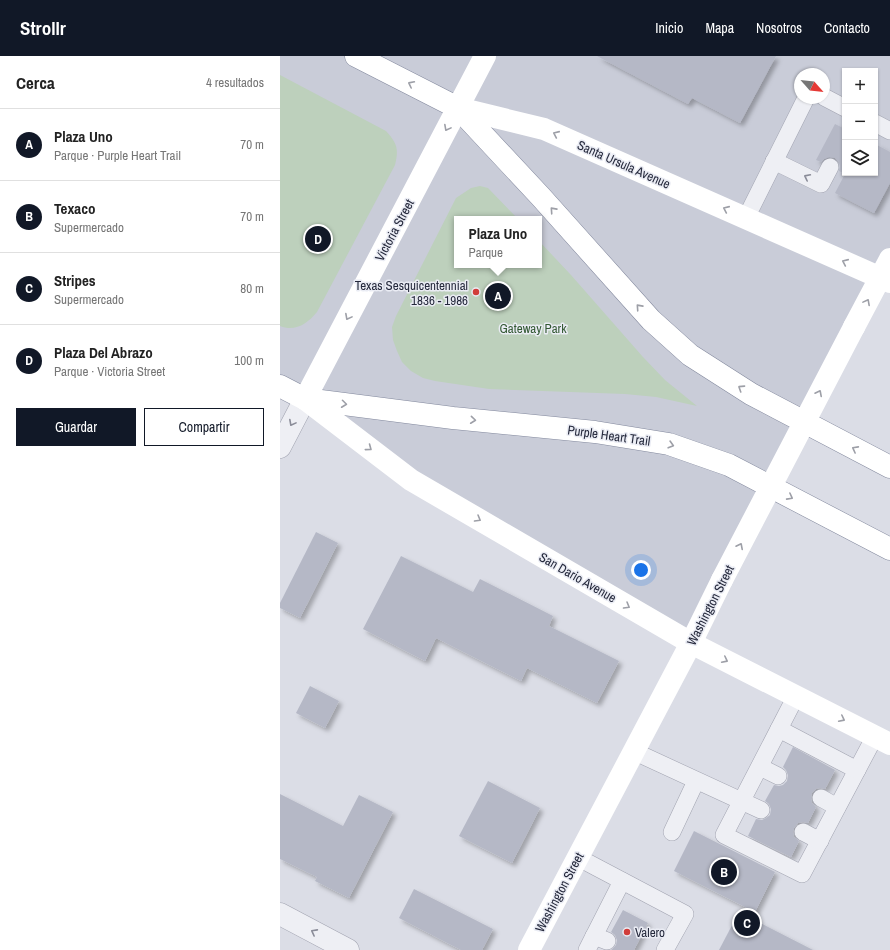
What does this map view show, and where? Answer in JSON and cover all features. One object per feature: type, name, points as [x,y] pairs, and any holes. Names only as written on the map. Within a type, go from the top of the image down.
[{"type":"main road","name":"Santa Ursula Avenue","points":[[356,56],[458,108],[544,129],[746,218],[887,273]]},
{"type":"main road","name":"Victoria Street","points":[[305,400],[485,56]]},
{"type":"main road","points":[[458,108],[541,197],[651,320],[690,355],[751,394],[890,467]]},
{"type":"main road","name":"Washington Street","points":[[529,950],[691,643],[722,580],[854,327],[887,273]]},
{"type":"main road","name":"San Dario Avenue","points":[[280,386],[305,400],[410,480],[691,643],[882,740]]},
{"type":"main road","name":"Purple Heart Trail","points":[[305,400],[452,418],[595,432],[669,444],[729,465],[890,549]]},
{"type":"street","name":"Victoria Street","points":[[280,447],[305,400]]},
{"type":"street","points":[[280,914],[348,950]]},
{"type":"lane","points":[[830,100],[842,106]]},
{"type":"lane","points":[[746,218],[803,104]]},
{"type":"lane","points":[[878,125],[890,131]]},
{"type":"lane","points":[[774,160],[821,184],[830,167]]},
{"type":"lane","points":[[796,696],[724,835],[802,874],[857,770],[882,740]]},
{"type":"lane","points":[[779,729],[857,770]]},
{"type":"lane","points":[[633,751],[761,810]]},
{"type":"lane","points":[[760,767],[778,776]]},
{"type":"lane","points":[[672,832],[696,780]]},
{"type":"lane","points":[[821,798],[837,807]]},
{"type":"lane","points":[[803,832],[820,840]]},
{"type":"lane","points":[[578,857],[684,914],[665,950]]},
{"type":"lane","points":[[596,943],[622,881]]},
{"type":"shaded area","points":[[280,56],[890,56],[890,259],[691,643],[280,386]]},
{"type":"green space","points":[[280,75],[386,131],[393,139],[397,150],[395,165],[317,312],[305,323],[291,328],[280,326]]},
{"type":"green space","name":"Gateway Park","points":[[480,186],[488,188],[515,216],[454,216],[454,268],[542,268],[542,244],[665,380],[697,406],[656,397],[625,394],[489,389],[435,381],[423,378],[411,371],[402,362],[397,351],[393,340],[392,327],[396,316],[456,198],[471,188]]},
{"type":"building","points":[[597,56],[776,56],[740,123],[692,98],[688,104]]},
{"type":"building","points":[[835,124],[842,128],[842,172],[839,171],[839,162],[835,158],[829,157],[821,162],[816,160]]},
{"type":"building","points":[[878,146],[890,152],[890,183],[874,213],[835,193],[844,176],[878,176]]},
{"type":"building","points":[[316,532],[338,543],[300,618],[280,608],[280,603]]},
{"type":"building","points":[[401,556],[473,592],[480,579],[553,616],[549,626],[619,661],[597,703],[527,668],[521,681],[436,638],[425,661],[363,629]]},
{"type":"building","points":[[310,686],[339,701],[325,728],[296,713]]},
{"type":"building","points":[[793,747],[835,770],[825,789],[816,789],[812,793],[812,803],[816,807],[808,823],[798,823],[794,828],[794,837],[799,841],[791,857],[748,836],[756,819],[762,820],[770,815],[771,809],[769,804],[765,801],[774,785],[783,785],[787,781],[788,775],[783,767]]},
{"type":"building","points":[[488,781],[540,808],[512,863],[459,836]]},
{"type":"building","points":[[280,794],[343,826],[359,795],[393,812],[349,898],[315,881],[317,877],[280,859]]},
{"type":"building","points":[[694,831],[775,872],[755,912],[674,871]]},
{"type":"building","points":[[414,889],[493,929],[482,950],[461,950],[399,918]]},
{"type":"building","name":"Valero","points":[[623,910],[648,923],[634,950],[611,950],[616,945],[617,940],[615,935],[611,932]]},
{"type":"building","points":[[739,912],[813,950],[719,950]]},
{"type":"place","name":"Plaza Del Abrazo","points":[[318,239]]},
{"type":"place","name":"Texas Sesquicentennial 1836 - 1986","points":[[476,292]]},
{"type":"place","name":"Plaza Uno","points":[[498,296]]},
{"type":"place","name":"Texaco","points":[[724,872]]},
{"type":"place","name":"Stripes","points":[[747,923]]},
{"type":"place","name":"Valero","points":[[627,932]]}]
